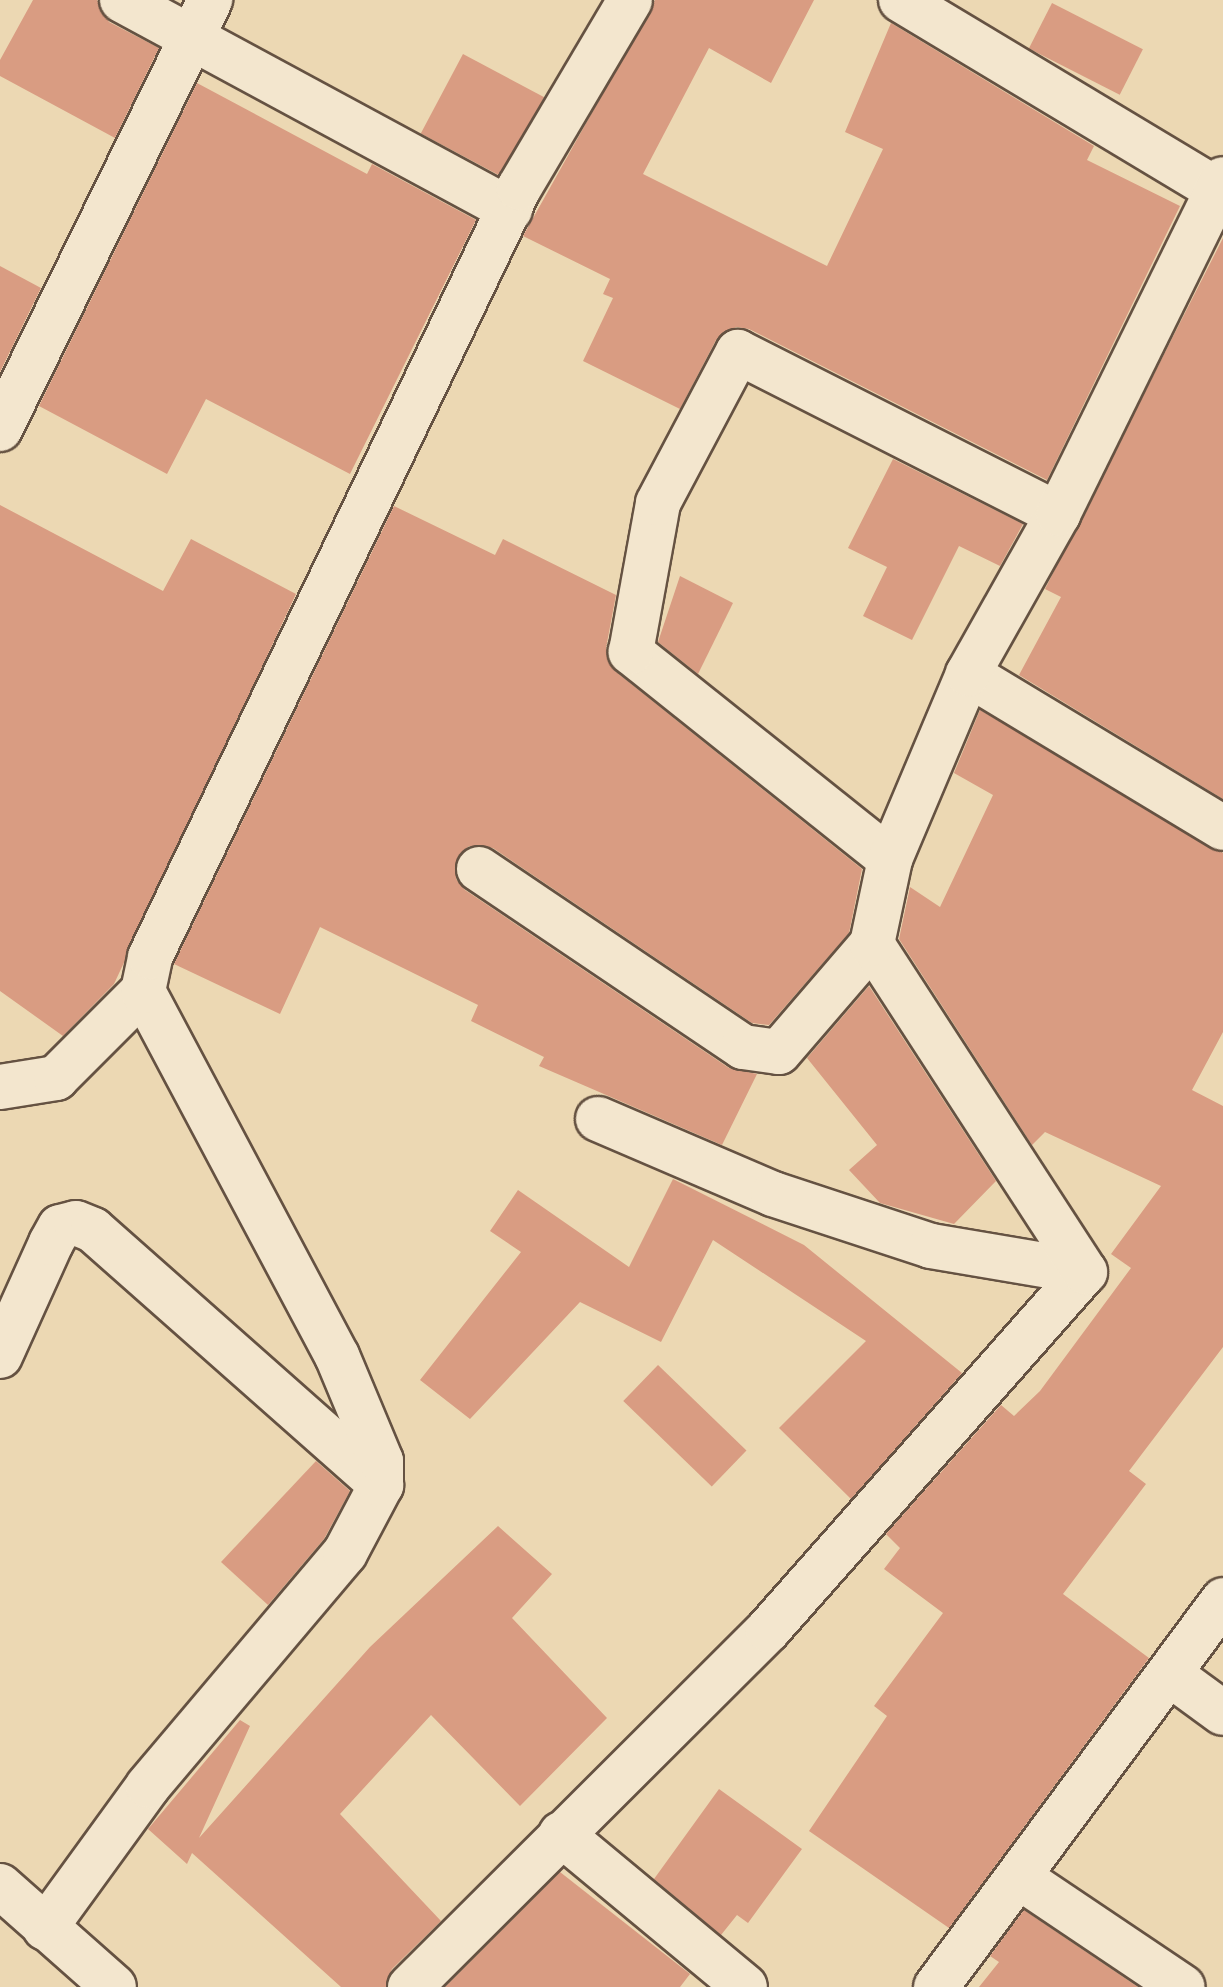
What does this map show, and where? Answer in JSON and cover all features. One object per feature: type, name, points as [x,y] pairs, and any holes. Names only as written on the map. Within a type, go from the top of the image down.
[{"type":"street","points":[[122,0],[187,41],[510,210]]},
{"type":"street","points":[[0,429],[187,41],[210,0]]},
{"type":"street","points":[[0,1087],[56,1078],[143,991],[150,957],[510,210],[630,0]]},
{"type":"street","points":[[479,869],[743,1047],[779,1052],[872,944],[890,859],[968,674],[1058,514],[1219,184],[901,0]]},
{"type":"street","points":[[890,859],[631,652],[658,503],[738,352],[1058,514]]},
{"type":"street","points":[[968,674],[1223,828]]},
{"type":"street","points":[[872,944],[1085,1272]]},
{"type":"street","points":[[45,1928],[148,1786],[345,1553],[381,1485],[381,1461],[337,1356],[143,991]]},
{"type":"street","points":[[598,1119],[773,1194],[931,1246],[1085,1272]]},
{"type":"street","points":[[0,1356],[60,1227],[76,1223],[93,1230],[381,1485]]},
{"type":"street","points":[[410,1987],[768,1630],[1085,1272]]},
{"type":"street","points":[[936,1987],[1171,1675],[1223,1600]]},
{"type":"street","points":[[1171,1675],[1223,1713]]},
{"type":"street","points":[[561,1834],[745,1987]]},
{"type":"street","points":[[1019,1877],[1183,1987]]},
{"type":"street","points":[[0,1886],[114,1987]]},
{"type":"building","points":[[33,0],[97,0],[109,22],[159,48],[115,138],[0,76],[0,60]]},
{"type":"building","points":[[655,0],[814,0],[771,83],[709,48],[643,174],[827,266],[883,149],[845,132],[891,23],[1094,146],[1087,160],[1180,206],[1047,480],[749,329],[736,327],[716,340],[680,409],[583,361],[613,298],[603,294],[610,279],[523,236]]},
{"type":"building","points":[[1052,3],[1143,49],[1120,95],[1029,48]]},
{"type":"building","points":[[463,54],[544,97],[502,177],[421,133]]},
{"type":"building","points":[[197,83],[367,174],[372,164],[476,220],[350,474],[206,399],[167,474],[39,406]]},
{"type":"building","points":[[1223,238],[1223,799],[1019,675],[1061,597],[1045,589]]},
{"type":"building","points":[[0,266],[41,288],[0,372]]},
{"type":"building","points":[[893,459],[1023,524],[1000,566],[959,546],[912,640],[863,616],[887,567],[848,548]]},
{"type":"building","points":[[0,505],[163,591],[191,539],[296,594],[114,984],[63,1036],[0,991]]},
{"type":"building","points":[[394,506],[495,555],[503,539],[616,595],[606,648],[615,671],[862,869],[849,933],[769,1025],[752,1023],[493,848],[469,846],[458,856],[456,879],[465,890],[729,1068],[757,1074],[722,1145],[539,1066],[544,1057],[471,1021],[478,1005],[320,927],[280,1014],[174,964]]},
{"type":"building","points":[[680,576],[733,603],[698,674],[658,642]]},
{"type":"building","points":[[980,710],[1223,853],[1223,1032],[1192,1090],[1223,1106],[1223,1347],[1129,1471],[1146,1484],[1063,1594],[1149,1658],[949,1928],[809,1831],[887,1716],[874,1706],[943,1613],[884,1569],[900,1548],[886,1534],[1001,1405],[1014,1416],[1040,1391],[1131,1268],[1111,1254],[1161,1186],[1045,1132],[1032,1145],[899,939],[910,887],[940,907],[993,795],[954,773]]},
{"type":"building","points":[[869,986],[996,1181],[954,1224],[880,1203],[849,1170],[877,1145],[807,1058]]},
{"type":"building","points":[[673,1179],[804,1245],[962,1373],[851,1499],[779,1428],[866,1341],[713,1240],[661,1342],[580,1302],[470,1419],[420,1380],[521,1252],[490,1231],[518,1190],[629,1267]]},
{"type":"building","points":[[658,1365],[746,1450],[712,1486],[623,1401]]},
{"type":"building","points":[[316,1461],[350,1491],[324,1539],[268,1605],[221,1562]]},
{"type":"building","points":[[498,1526],[552,1574],[512,1618],[607,1718],[520,1806],[431,1715],[340,1814],[441,1921],[392,1969],[386,1987],[341,1987],[192,1853],[187,1864],[148,1829],[240,1720],[250,1726],[199,1838],[370,1647]]},
{"type":"building","points":[[719,1789],[802,1849],[748,1923],[737,1915],[721,1935],[654,1879]]},
{"type":"building","points":[[560,1872],[690,1974],[680,1987],[445,1987]]},
{"type":"building","points":[[1024,1910],[1138,1987],[979,1987],[999,1962],[990,1956]]}]
